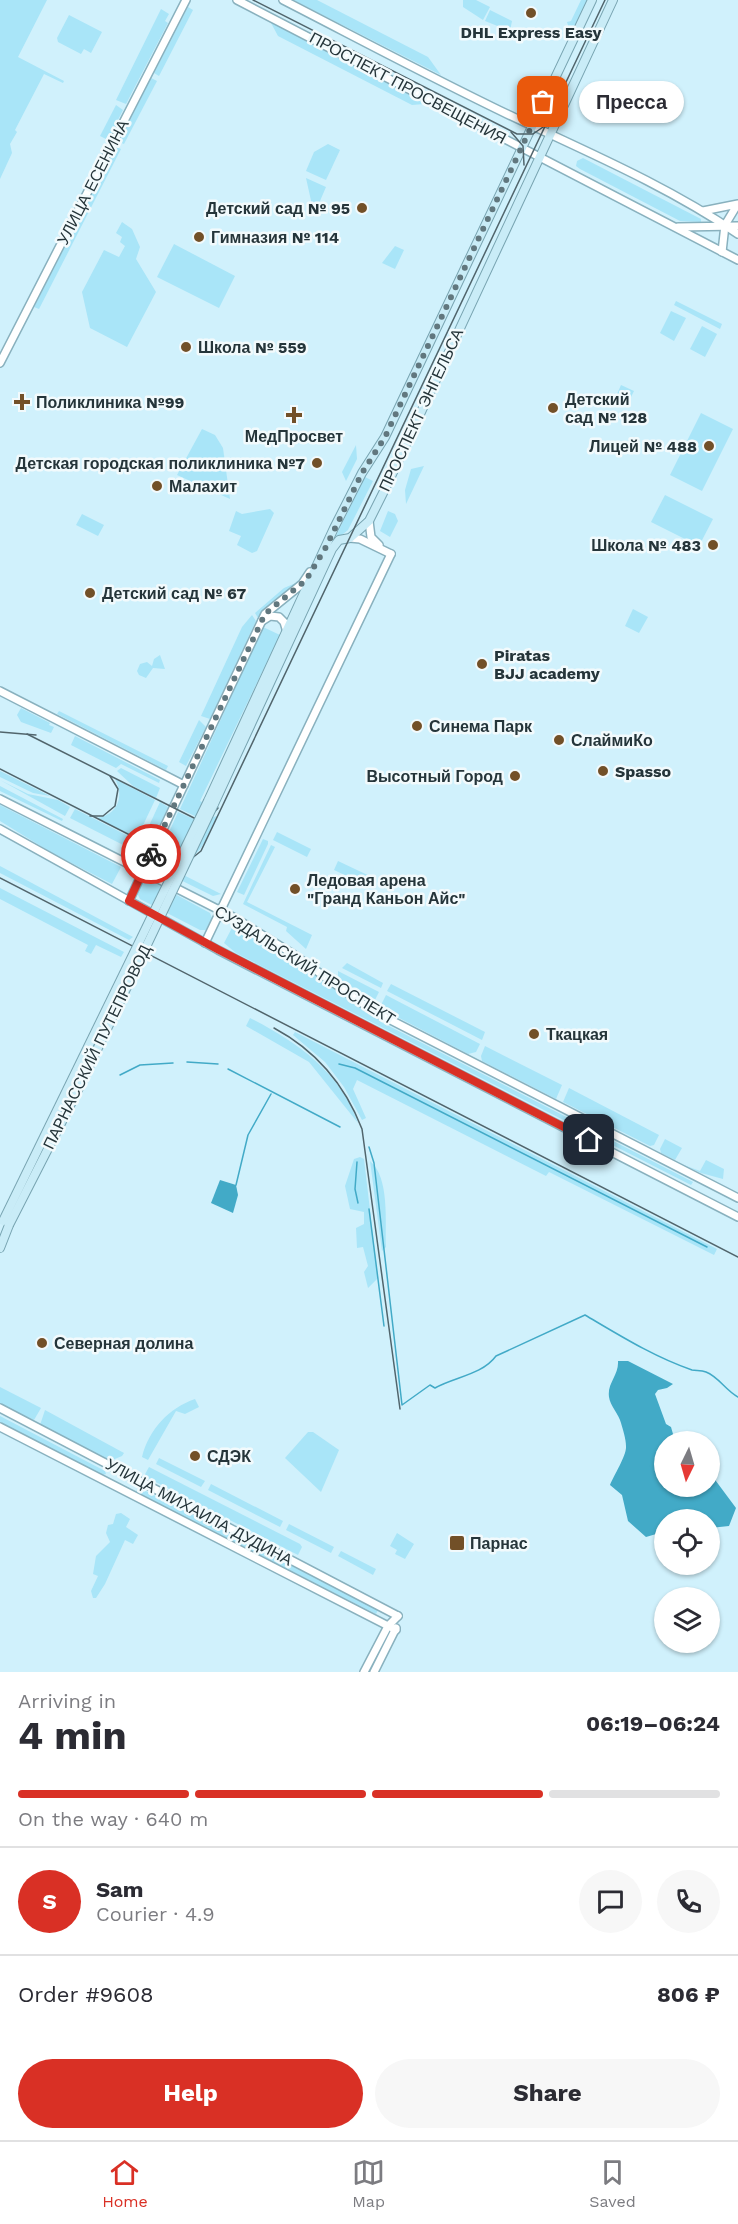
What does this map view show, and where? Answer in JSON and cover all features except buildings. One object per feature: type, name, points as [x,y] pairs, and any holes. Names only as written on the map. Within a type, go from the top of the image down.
[{"type":"main road","name":"УЛИЦА ЕСЕНИНА","points":[[0,363],[186,0]]},
{"type":"main road","name":"ПРОСПЕКТ ПРОСВЕЩЕНИЯ","points":[[237,0],[738,260]]},
{"type":"main road","name":"ПРОСПЕКТ ПРОСВЕЩЕНИЯ","points":[[283,0],[532,125],[553,133],[704,211],[738,234]]},
{"type":"main road","name":"ПРОСПЕКТ ЭНГЕЛЬСА","points":[[211,803],[326,547],[362,473],[385,437],[592,0]]},
{"type":"main road","name":"ПРОСПЕКТ ЭНГЕЛЬСА","points":[[211,803],[332,549],[339,540],[350,538],[369,521],[553,133],[613,0]]},
{"type":"main road","points":[[702,226],[705,223],[704,211],[738,205]]},
{"type":"main road","points":[[722,252],[725,225],[738,205]]},
{"type":"main road","points":[[675,227],[738,226]]},
{"type":"main road","points":[[369,521],[371,537],[391,554]]},
{"type":"main road","points":[[350,538],[360,539],[391,554]]},
{"type":"main road","name":"ПРОСПЕКТ ЭНГЕЛЬСА","points":[[129,901],[260,623],[268,610],[302,584],[326,547]]},
{"type":"main road","points":[[205,943],[391,554]]},
{"type":"main road","points":[[260,623],[270,616],[279,616],[288,632]]},
{"type":"main road","points":[[0,691],[183,785]]},
{"type":"main road","name":"СУЗДАЛЬСКИЙ ПРОСПЕКТ","points":[[0,799],[221,910],[293,954],[373,1011],[738,1198]]},
{"type":"main road","name":"ПАРНАССКИЙ ПУТЕПРОВОД","points":[[4,1224],[76,1094],[211,803]]},
{"type":"main road","name":"СУЗДАЛЬСКИЙ ПРОСПЕКТ","points":[[0,829],[205,943],[738,1217]]},
{"type":"main road","points":[[0,1248],[4,1224]]},
{"type":"main road","name":"УЛИЦА МИХАИЛА ДУДИНА","points":[[0,1408],[399,1616]]},
{"type":"main road","name":"УЛИЦА МИХАИЛА ДУДИНА","points":[[0,1427],[396,1630]]},
{"type":"main road","points":[[364,1672],[388,1626],[399,1616]]},
{"type":"main road","points":[[374,1672],[396,1630],[399,1616]]},
{"type":"shaded area","points":[[0,0],[47,0],[18,57],[64,81],[63,83],[44,74],[15,130],[17,132],[10,144],[12,153],[0,179]]},
{"type":"shaded area","points":[[293,0],[317,0],[428,57],[441,75]]},
{"type":"shaded area","points":[[463,0],[476,0],[490,7],[483,20],[463,7]]},
{"type":"shaded area","points":[[581,0],[588,0],[574,30],[570,32],[567,22],[571,21]]},
{"type":"shaded area","points":[[188,7],[193,10],[159,76],[154,73]]},
{"type":"shaded area","points":[[161,9],[169,14],[165,21],[168,23],[126,104],[116,100]]},
{"type":"shaded area","points":[[490,10],[512,21],[510,31],[485,21]]},
{"type":"shaded area","points":[[69,15],[102,32],[91,53],[84,49],[81,54],[58,42],[57,38]]},
{"type":"shaded area","points":[[270,21],[425,102],[424,104],[412,105],[278,36]]},
{"type":"shaded area","points":[[151,78],[157,81],[124,144],[119,142]]},
{"type":"shaded area","points":[[116,105],[123,110],[108,140],[100,136]]},
{"type":"shaded area","points":[[328,144],[340,150],[326,180],[306,171],[314,152]]},
{"type":"shaded area","points":[[116,147],[121,149],[39,309],[34,307]]},
{"type":"shaded area","points":[[583,158],[701,219],[701,222],[680,221],[580,169],[576,166],[577,161]]},
{"type":"shaded area","points":[[306,178],[326,187],[314,215],[314,214]]},
{"type":"shaded area","points":[[122,222],[132,229],[140,247],[136,259],[156,292],[127,347],[90,328],[82,292],[104,250],[119,257],[125,246],[120,242],[122,237],[116,233]]},
{"type":"shaded area","points":[[174,244],[235,276],[219,308],[157,277]]},
{"type":"shaded area","points":[[395,246],[404,250],[395,269],[382,263]]},
{"type":"shaded area","points":[[676,301],[722,324],[720,329],[674,305]]},
{"type":"shaded area","points":[[671,311],[686,318],[674,341],[660,333]]},
{"type":"shaded area","points":[[702,326],[717,334],[705,357],[690,349]]},
{"type":"shaded area","points":[[621,385],[634,391],[626,407],[614,401]]},
{"type":"shaded area","points":[[701,413],[733,429],[702,491],[670,475]]},
{"type":"shaded area","points":[[202,429],[215,435],[223,448],[230,499],[177,475]]},
{"type":"shaded area","points":[[356,445],[357,459],[346,481],[342,472]]},
{"type":"shaded area","points":[[424,466],[406,504],[405,490],[411,469]]},
{"type":"shaded area","points":[[365,477],[373,481],[348,530],[337,539],[335,538]]},
{"type":"shaded area","points":[[665,495],[713,519],[699,546],[651,522]]},
{"type":"shaded area","points":[[270,509],[274,513],[257,551],[252,553],[237,545],[241,536],[229,531],[236,511],[242,514]]},
{"type":"shaded area","points":[[388,511],[395,514],[398,521],[390,537],[380,531]]},
{"type":"shaded area","points":[[82,514],[104,525],[98,536],[76,525]]},
{"type":"shaded area","points":[[305,579],[258,618],[255,613],[284,588]]},
{"type":"shaded area","points":[[633,609],[648,617],[639,633],[625,626]]},
{"type":"shaded area","points":[[252,615],[256,621],[210,719],[201,716],[242,627]]},
{"type":"shaded area","points":[[263,627],[280,635],[200,801],[216,809],[212,814],[199,818],[180,809]]},
{"type":"shaded area","points":[[160,655],[165,669],[153,668],[146,678],[139,675],[137,671],[140,664],[147,662],[152,666],[154,659]]},
{"type":"shaded area","points":[[21,708],[50,723],[49,725],[54,727],[51,733],[21,722],[17,715]]},
{"type":"shaded area","points":[[59,711],[168,766],[166,770],[57,714]]},
{"type":"shaded area","points":[[199,720],[206,727],[186,766],[179,762]]},
{"type":"shaded area","points":[[75,736],[160,780],[159,783],[121,764],[116,768],[71,745]]},
{"type":"shaded area","points":[[121,768],[160,788],[156,798],[133,786],[117,771]]},
{"type":"shaded area","points":[[0,771],[50,796],[33,793],[0,777]]},
{"type":"shaded area","points":[[115,779],[155,800],[137,838],[97,818],[110,813],[117,804],[119,792]]},
{"type":"shaded area","points":[[0,780],[28,794],[58,800],[70,807],[65,816]]},
{"type":"shaded area","points":[[0,786],[63,819],[62,821],[0,791]]},
{"type":"shaded area","points":[[160,802],[168,807],[150,845],[142,841]]},
{"type":"shaded area","points":[[0,805],[121,867],[112,884],[52,853],[0,821]]},
{"type":"shaded area","points":[[75,809],[136,840],[131,849],[70,818]]},
{"type":"shaded area","points":[[178,812],[198,821],[217,816],[203,845],[191,856],[174,855],[161,850]]},
{"type":"shaded area","points":[[277,832],[311,849],[307,857],[273,840]]},
{"type":"shaded area","points":[[263,839],[268,841],[268,844],[244,895],[237,892]]},
{"type":"shaded area","points":[[271,845],[275,847],[247,902],[312,935],[306,949],[286,931],[287,927],[243,904]]},
{"type":"shaded area","points":[[154,860],[221,894],[213,896],[158,869]]},
{"type":"shaded area","points":[[338,861],[376,879],[372,888],[334,870]]},
{"type":"shaded area","points":[[0,866],[133,937],[129,940],[0,873]]},
{"type":"shaded area","points":[[149,880],[210,913],[212,918],[206,930],[200,930],[140,899],[137,893],[143,882]]},
{"type":"shaded area","points":[[0,888],[124,952],[121,957],[96,945],[91,954],[85,951],[88,945],[0,899]]},
{"type":"shaded area","points":[[234,924],[298,964],[385,1024],[693,1182],[691,1185],[236,953],[224,943]]},
{"type":"shaded area","points":[[347,963],[383,983],[381,988],[342,968]]},
{"type":"shaded area","points":[[338,971],[379,992],[374,1002],[338,978]]},
{"type":"shaded area","points":[[391,984],[485,1032],[482,1040],[387,991]]},
{"type":"shaded area","points":[[386,995],[480,1044],[476,1052],[468,1054],[382,1009],[381,1005]]},
{"type":"shaded area","points":[[250,1018],[299,1048],[328,1073],[340,1088],[358,1123],[309,1062],[246,1026]]},
{"type":"shaded area","points":[[295,1032],[717,1249],[714,1255],[549,1172],[546,1176],[357,1080],[353,1089],[366,1118],[362,1120],[344,1087],[325,1062],[293,1035]]},
{"type":"shaded area","points":[[485,1046],[562,1085],[556,1099],[482,1061],[481,1056]]},
{"type":"shaded area","points":[[569,1088],[659,1135],[654,1145],[650,1146],[563,1102]]},
{"type":"shaded area","points":[[665,1139],[682,1148],[675,1160],[661,1153],[660,1149]]},
{"type":"shaded area","points":[[360,1157],[364,1159],[378,1278],[368,1288],[364,1272],[368,1266],[363,1247],[357,1248],[356,1228],[364,1224],[364,1212],[350,1209],[345,1186],[354,1159]]},
{"type":"shaded area","points":[[706,1160],[724,1169],[723,1179],[701,1173],[681,1164],[700,1171]]},
{"type":"shaded area","points":[[370,1161],[381,1178],[384,1189],[386,1247],[382,1251]]},
{"type":"shaded area","points":[[220,1180],[236,1185],[238,1195],[233,1213],[211,1203]]},
{"type":"shaded area","points":[[618,1361],[628,1361],[673,1384],[658,1390],[655,1394],[666,1424],[672,1431],[654,1431],[654,1497],[720,1497],[720,1486],[736,1508],[729,1526],[720,1527],[720,1509],[654,1509],[654,1535],[646,1537],[628,1521],[622,1495],[610,1485],[626,1450],[620,1420],[609,1397],[610,1387]]},
{"type":"shaded area","points":[[0,1387],[41,1408],[34,1420],[0,1405]]},
{"type":"shaded area","points":[[195,1399],[199,1407],[185,1414],[176,1411],[148,1460],[142,1457],[150,1437],[161,1421],[177,1408]]},
{"type":"shaded area","points":[[45,1410],[124,1453],[110,1461],[40,1425]]},
{"type":"shaded area","points":[[0,1416],[105,1471],[106,1474],[102,1475],[0,1422]]},
{"type":"shaded area","points":[[308,1432],[313,1432],[339,1450],[321,1492],[285,1458]]},
{"type":"shaded area","points":[[159,1458],[205,1481],[201,1487],[156,1464]]},
{"type":"shaded area","points":[[149,1467],[300,1544],[302,1547],[298,1555],[144,1476]]},
{"type":"shaded area","points":[[211,1484],[283,1521],[280,1527],[208,1490]]},
{"type":"shaded area","points":[[138,1487],[378,1610],[376,1614],[136,1492]]},
{"type":"shaded area","points":[[121,1513],[130,1519],[126,1527],[138,1535],[133,1544],[125,1540],[105,1584],[96,1598],[93,1598],[91,1591],[98,1576],[93,1574],[96,1556],[110,1542],[106,1533],[108,1525],[113,1524],[116,1514]]},
{"type":"shaded area","points":[[289,1524],[334,1547],[331,1553],[286,1530]]},
{"type":"shaded area","points":[[397,1533],[414,1544],[405,1559],[395,1554],[397,1550],[390,1546]]},
{"type":"shaded area","points":[[341,1551],[376,1569],[373,1575],[338,1556]]},
{"type":"waterway","points":[[187,1062],[218,1064]]},
{"type":"waterway","points":[[120,1075],[140,1065],[173,1063]]},
{"type":"waterway","points":[[339,1064],[355,1068],[707,1247]]},
{"type":"waterway","points":[[228,1069],[340,1127]]},
{"type":"waterway","points":[[236,1185],[248,1135],[271,1094]]},
{"type":"waterway","points":[[369,1147],[374,1163],[402,1405],[430,1385],[435,1388],[476,1372],[496,1356],[585,1315],[664,1359],[692,1370],[711,1374],[738,1397]]},
{"type":"waterway","points":[[357,1162],[355,1189],[358,1203]]},
{"type":"waterway","points":[[369,1209],[384,1326]]},
{"type":"tram line","points":[[253,0],[517,134],[533,134],[546,125]]},
{"type":"tram line","points":[[0,769],[175,858],[191,859],[201,851],[605,0]]},
{"type":"tram line","points":[[511,132],[523,146],[524,165]]},
{"type":"tram line","points":[[0,732],[36,735]]},
{"type":"tram line","points":[[27,734],[194,818],[209,818],[218,808]]},
{"type":"tram line","points":[[90,816],[103,816],[115,806],[118,789],[110,776]]},
{"type":"railway","points":[[0,878],[738,1257]]},
{"type":"railway","points":[[274,1028],[303,1047],[327,1070],[347,1098],[362,1129],[400,1409]]},
{"type":"way so far","points":[[151,854],[265,614],[306,580],[326,547],[362,473],[385,437],[543,102]]},
{"type":"place","name":"DHL Express Easy","points":[[531,13]]},
{"type":"place","name":"Пресса","points":[[543,102]]},
{"type":"place","name":"Детский сад № 95","points":[[362,208]]},
{"type":"place","name":"Гимназия № 114","points":[[199,237]]},
{"type":"place","name":"Школа № 559","points":[[186,347]]},
{"type":"place","name":"Поликлиника №99","points":[[22,402]]},
{"type":"place","name":"Детский сад № 128","points":[[553,408]]},
{"type":"place","name":"МедПросвет","points":[[294,415]]},
{"type":"place","name":"Лицей № 488","points":[[709,446]]},
{"type":"place","name":"Детская городская поликлиника №7","points":[[317,463]]},
{"type":"place","name":"Малахит","points":[[157,486]]},
{"type":"place","name":"Школа № 483","points":[[713,545]]},
{"type":"place","name":"Детский сад № 67","points":[[90,593]]},
{"type":"place","name":"Piratas BJJ academy","points":[[482,664]]},
{"type":"place","name":"Синема Парк","points":[[417,726]]},
{"type":"place","name":"СлаймиКо","points":[[559,740]]},
{"type":"place","name":"Spasso","points":[[603,771]]},
{"type":"place","name":"Высотный Город","points":[[515,776]]},
{"type":"place","name":"Ледовая арена \"Гранд Каньон Айс\"","points":[[295,889]]},
{"type":"place","name":"Ткацкая","points":[[534,1034]]},
{"type":"place","name":"Северная долина","points":[[42,1343]]},
{"type":"place","name":"СДЭК","points":[[195,1456]]},
{"type":"place","name":"Парнас","points":[[457,1543]]},
{"type":"route","points":[[151,854],[129,901],[219,950],[589,1140]]}]
